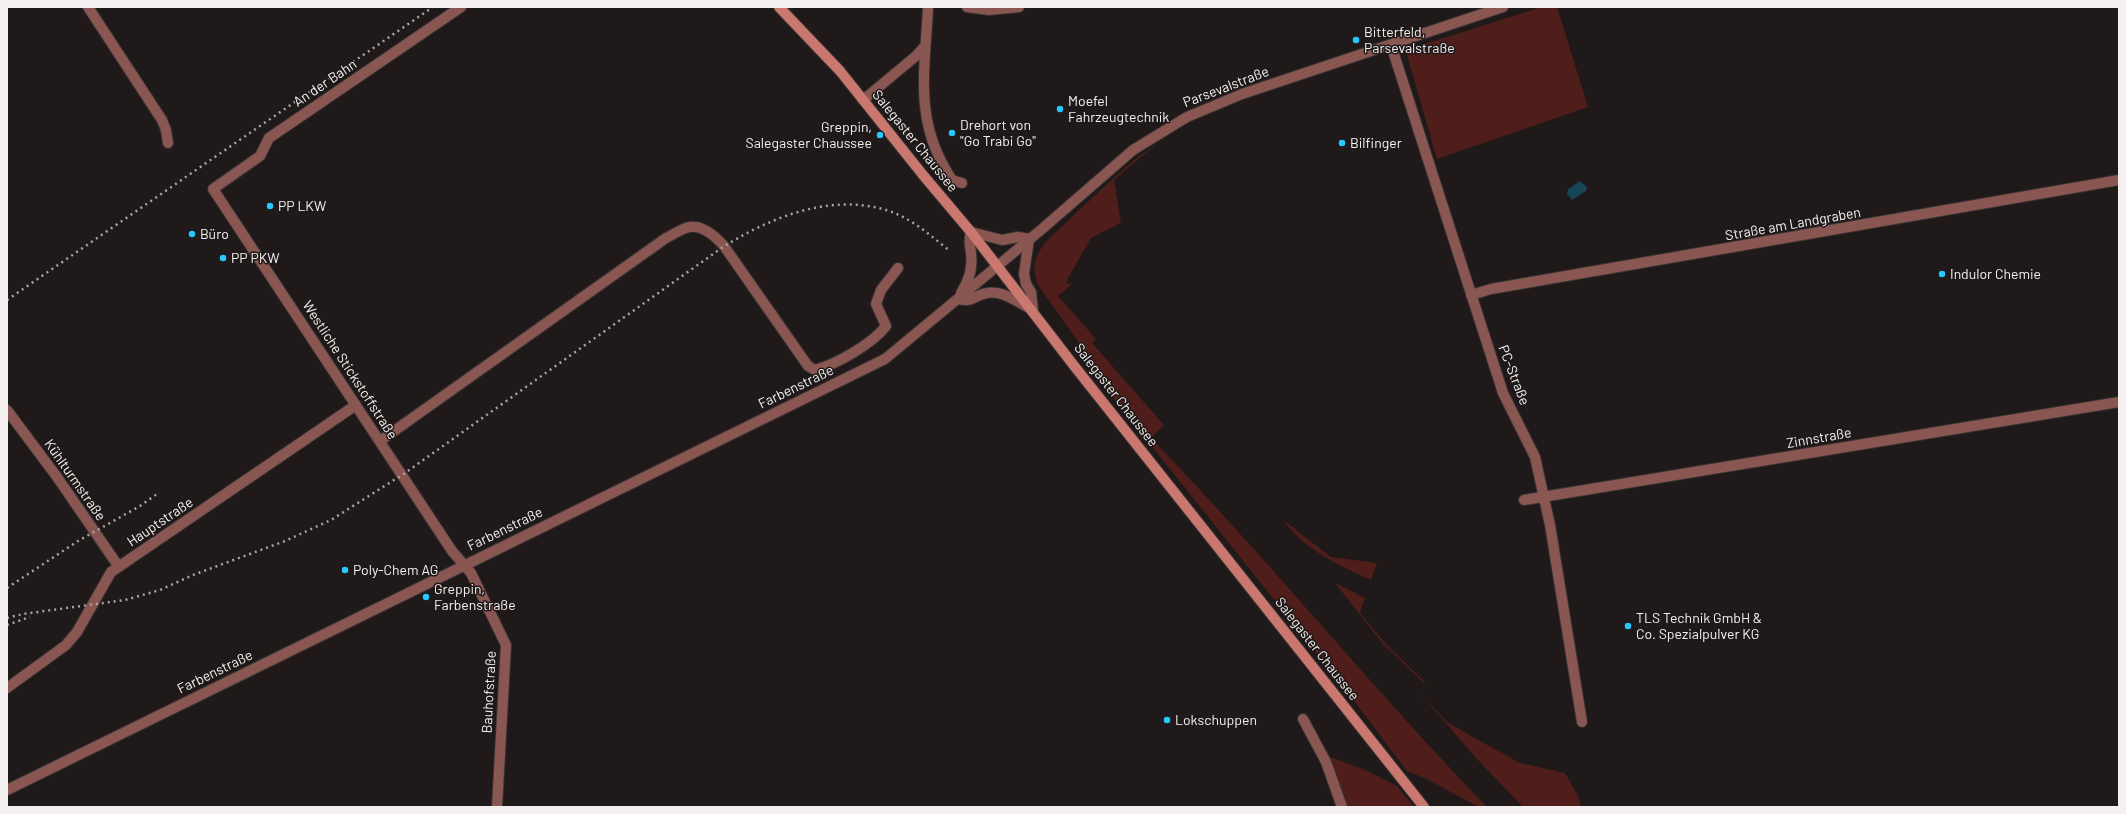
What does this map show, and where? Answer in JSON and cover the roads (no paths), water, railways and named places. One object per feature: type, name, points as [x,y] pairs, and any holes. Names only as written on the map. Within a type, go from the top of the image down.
[{"type":"main road","name":"Salegaster Chaussee","points":[[779,7],[829,59],[923,176],[971,232],[1033,310],[1075,367],[1424,807]]},
{"type":"street","points":[[88,7],[162,120],[166,130],[168,143]]},
{"type":"street","name":"An der Bahn","points":[[213,189],[260,156],[269,138],[461,7]]},
{"type":"street","points":[[928,7],[925,46],[924,102],[928,131],[941,164],[952,180],[962,183]]},
{"type":"street","points":[[967,7],[990,10],[1019,7]]},
{"type":"street","name":"Parsevalstraße","points":[[998,266],[1132,150],[1175,123],[1222,101],[1503,7]]},
{"type":"street","name":"PC-Straße","points":[[1391,44],[1503,393],[1535,457],[1545,496],[1582,722]]},
{"type":"street","points":[[863,100],[916,56],[925,46]]},
{"type":"street","name":"Straße am Landgraben","points":[[1471,295],[1491,289],[2119,180]]},
{"type":"street","name":"Westliche Stickstoffstraße","points":[[213,189],[452,551],[466,564]]},
{"type":"street","points":[[380,441],[666,238],[687,227],[708,232],[715,236],[724,246],[808,366],[815,370],[826,367],[878,336],[886,326],[876,304],[881,290],[898,268]]},
{"type":"street","points":[[971,232],[1002,240],[1009,240],[1018,237],[1029,239],[1024,274],[1026,284],[1031,292],[1033,310],[999,293],[987,292],[968,302],[958,299],[969,276],[971,253],[968,243],[971,232]]},
{"type":"street","name":"Farbenstraße","points":[[7,790],[885,359],[998,266]]},
{"type":"street","name":"Zinnstraße","points":[[1524,500],[2119,402]]},
{"type":"street","name":"Hauptstraße","points":[[7,688],[66,645],[77,632],[111,572],[356,405]]},
{"type":"street","name":"Kühlturmstraße","points":[[7,410],[57,477],[119,567]]},
{"type":"street","name":"Bauhofstraße","points":[[466,564],[499,628],[507,651],[503,685],[497,807]]},
{"type":"street","points":[[1303,719],[1326,762],[1342,807]]},
{"type":"water","points":[[1580,181],[1587,187],[1586,191],[1572,200],[1567,194],[1568,189]]},
{"type":"railway","points":[[7,300],[433,7]]},
{"type":"railway","points":[[7,618],[23,614],[125,600],[160,590],[193,575],[285,541],[331,520],[405,473],[723,247],[741,236],[780,218],[801,211],[843,205],[865,206],[886,210],[895,213],[920,227],[950,251]]},
{"type":"railway","points":[[7,588],[78,541],[140,506],[157,494]]},
{"type":"railway","points":[[7,625],[30,617]]},
{"type":"place","name":"Bitterfeld, Parsevalstraße","points":[[1356,40]]},
{"type":"place","name":"Moefel Fahrzeugtechnik","points":[[1060,109]]},
{"type":"place","name":"Drehort von \"Go Trabi Go\"","points":[[952,133]]},
{"type":"place","name":"Greppin, Salegaster Chaussee","points":[[880,135]]},
{"type":"place","name":"Bilfinger","points":[[1342,143]]},
{"type":"place","name":"PP LKW","points":[[270,206]]},
{"type":"place","name":"Büro","points":[[192,234]]},
{"type":"place","name":"PP PKW","points":[[223,258]]},
{"type":"place","name":"Indulor Chemie","points":[[1942,274]]},
{"type":"place","name":"Poly-Chem AG","points":[[345,570]]},
{"type":"place","name":"Greppin, Farbenstraße","points":[[426,597]]},
{"type":"place","name":"TLS Technik GmbH & Co. Spezialpulver KG","points":[[1628,626]]},
{"type":"place","name":"Lokschuppen","points":[[1167,720]]}]
